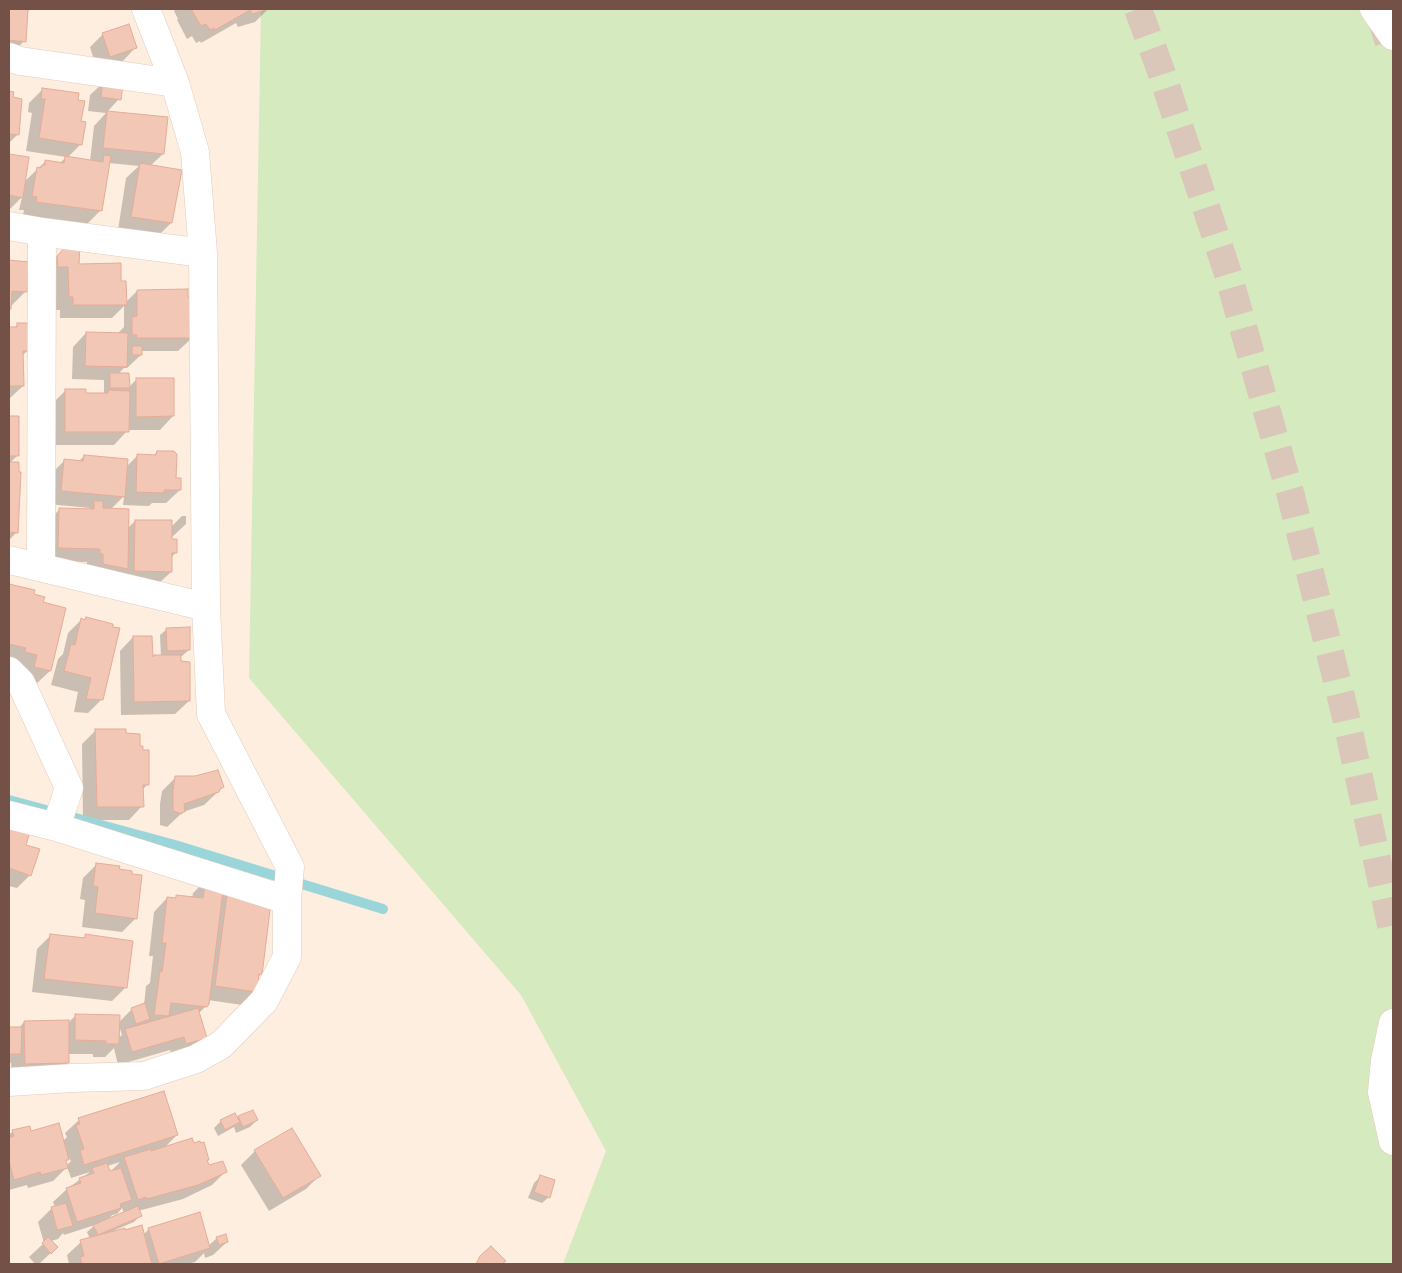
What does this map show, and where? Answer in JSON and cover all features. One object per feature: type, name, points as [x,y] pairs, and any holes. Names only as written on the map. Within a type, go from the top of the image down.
[{"type":"street","points":[[9,1082],[144,1076],[196,1059],[221,1045],[264,1001],[287,957],[287,900],[290,868],[211,714],[206,607],[204,253],[195,152],[175,83],[146,9]]},
{"type":"street","points":[[1374,9],[1393,36]]},
{"type":"street","points":[[9,57],[20,61],[175,83]]},
{"type":"street","points":[[9,226],[204,253]]},
{"type":"street","points":[[40,567],[42,232]]},
{"type":"street","points":[[9,560],[206,607]]},
{"type":"street","points":[[9,671],[21,682],[69,788],[56,827]]},
{"type":"street","points":[[9,815],[56,827],[287,900]]},
{"type":"street","points":[[1393,1022],[1385,1061],[1382,1092],[1393,1141]]},
{"type":"green space","points":[[261,9],[1393,9],[1393,1264],[563,1264],[606,1151],[521,995],[249,678]]},
{"type":"building","points":[[9,9],[28,9],[26,42],[9,40]]},
{"type":"building","points":[[191,9],[269,9],[252,14],[250,10],[215,30],[214,28],[210,30],[206,24],[201,26]]},
{"type":"building","points":[[129,24],[137,48],[110,57],[102,33]]},
{"type":"building","points":[[103,80],[123,84],[121,100],[101,97]]},
{"type":"building","points":[[42,88],[79,93],[78,100],[85,101],[81,121],[86,122],[82,145],[39,138],[45,99],[41,99]]},
{"type":"building","points":[[9,91],[14,92],[13,97],[22,99],[19,135],[9,134]]},
{"type":"building","points":[[107,111],[168,117],[164,154],[103,148]]},
{"type":"building","points":[[9,154],[29,157],[23,198],[9,195]]},
{"type":"building","points":[[104,155],[111,156],[102,211],[36,202],[37,197],[32,196],[37,167],[41,168],[42,165],[45,165],[45,160],[64,163],[65,156],[103,162]]},
{"type":"building","points":[[140,163],[182,170],[172,223],[131,217]]},
{"type":"building","points":[[67,245],[80,246],[79,264],[121,263],[121,281],[126,281],[127,305],[73,305],[73,297],[69,297],[68,267],[58,267],[57,256]]},
{"type":"building","points":[[9,260],[29,262],[27,292],[12,291],[11,309],[9,309]]},
{"type":"building","points":[[188,289],[188,297],[194,297],[193,338],[136,338],[137,335],[132,335],[132,317],[137,316],[137,290]]},
{"type":"building","points":[[17,323],[29,323],[29,351],[23,351],[24,386],[9,386],[9,327],[17,327]]},
{"type":"building","points":[[86,332],[128,333],[127,367],[85,366]]},
{"type":"building","points":[[132,346],[142,346],[142,355],[132,355]]},
{"type":"building","points":[[110,373],[129,373],[130,388],[110,388]]},
{"type":"building","points":[[136,378],[174,378],[174,416],[136,417]]},
{"type":"building","points":[[65,389],[86,389],[86,393],[108,393],[108,390],[130,391],[129,432],[65,432]]},
{"type":"building","points":[[9,416],[19,416],[19,456],[9,456]]},
{"type":"building","points":[[157,451],[174,451],[177,454],[176,478],[181,478],[181,490],[164,490],[164,493],[136,492],[137,454],[156,455]]},
{"type":"building","points":[[84,455],[128,459],[125,497],[61,491],[64,459],[83,461]]},
{"type":"building","points":[[9,462],[19,462],[19,472],[21,472],[18,533],[9,532]]},
{"type":"building","points":[[94,501],[103,501],[103,508],[129,509],[128,569],[103,564],[103,554],[100,554],[100,549],[58,548],[59,508],[94,509]]},
{"type":"building","points":[[135,520],[172,520],[172,539],[177,539],[177,553],[172,553],[172,572],[134,571]]},
{"type":"building","points":[[9,584],[35,590],[34,594],[45,597],[43,602],[66,608],[51,671],[34,667],[37,655],[25,652],[26,648],[9,644]]},
{"type":"building","points":[[86,617],[113,624],[113,627],[120,628],[103,700],[86,699],[91,678],[64,671],[71,644],[75,645],[81,618],[85,620]]},
{"type":"building","points":[[190,627],[190,650],[167,651],[166,628]]},
{"type":"building","points":[[133,636],[152,636],[153,657],[153,655],[181,655],[181,661],[190,662],[190,701],[134,702]]},
{"type":"building","points":[[95,729],[126,729],[126,733],[140,734],[140,746],[143,746],[143,750],[149,750],[149,785],[143,785],[144,807],[97,807]]},
{"type":"building","points":[[218,770],[224,787],[219,792],[184,804],[185,812],[182,812],[182,814],[173,811],[175,776],[195,776]]},
{"type":"building","points":[[9,824],[30,832],[26,845],[40,849],[31,876],[9,868]]},
{"type":"building","points":[[96,863],[120,866],[119,869],[132,871],[132,874],[142,875],[137,919],[95,913],[98,887],[93,886]]},
{"type":"building","points":[[206,878],[224,883],[209,1004],[207,1007],[171,1003],[169,1016],[154,1015],[166,943],[162,943],[167,897],[176,898],[176,895],[203,898]]},
{"type":"building","points":[[228,887],[271,902],[262,975],[259,974],[257,992],[215,986]]},
{"type":"building","points":[[50,934],[85,938],[85,934],[133,941],[127,988],[44,979]]},
{"type":"building","points":[[145,1003],[150,1019],[136,1024],[131,1008]]},
{"type":"building","points":[[198,1008],[207,1038],[186,1044],[184,1037],[132,1052],[125,1029]]},
{"type":"building","points":[[75,1014],[120,1015],[119,1044],[106,1044],[106,1041],[75,1040]]},
{"type":"building","points":[[69,1020],[69,1063],[25,1064],[24,1021]]},
{"type":"building","points":[[9,1027],[22,1027],[21,1054],[9,1054]]},
{"type":"building","points":[[164,1091],[178,1135],[84,1165],[80,1150],[84,1149],[76,1125],[80,1124],[78,1118]]},
{"type":"building","points":[[253,1110],[258,1120],[243,1127],[238,1116]]},
{"type":"building","points":[[235,1113],[240,1122],[225,1130],[220,1120]]},
{"type":"building","points":[[59,1123],[69,1160],[66,1160],[68,1168],[41,1175],[40,1172],[14,1180],[9,1161],[9,1138],[14,1136],[12,1130],[30,1126],[31,1131]]},
{"type":"building","points":[[292,1128],[321,1176],[283,1198],[254,1150]]},
{"type":"building","points":[[192,1138],[194,1143],[204,1142],[209,1165],[223,1161],[227,1172],[198,1185],[138,1200],[124,1157]]},
{"type":"building","points":[[107,1163],[110,1171],[121,1168],[132,1200],[120,1204],[121,1208],[77,1222],[66,1188],[81,1183],[79,1178],[94,1173],[92,1168]]},
{"type":"building","points":[[540,1175],[555,1180],[550,1198],[534,1192]]},
{"type":"building","points":[[66,1203],[73,1226],[57,1230],[51,1207]]},
{"type":"building","points":[[138,1206],[142,1216],[98,1235],[93,1225]]},
{"type":"building","points":[[200,1212],[210,1248],[159,1264],[148,1228]]},
{"type":"building","points":[[142,1225],[152,1264],[82,1264],[80,1257],[84,1256],[80,1240]]},
{"type":"building","points":[[226,1234],[228,1242],[219,1245],[216,1237]]},
{"type":"building","points":[[48,1237],[58,1247],[51,1254],[42,1243]]},
{"type":"building","points":[[491,1246],[506,1261],[502,1264],[476,1264],[480,1256]]},
{"type":"waterway","points":[[9,800],[175,845],[383,909]]},
{"type":"tunnel","points":[[1138,9],[1161,71],[1228,274],[1291,496],[1345,713],[1393,934]]},
{"type":"tunnel","points":[[1380,15],[1393,55]]}]
